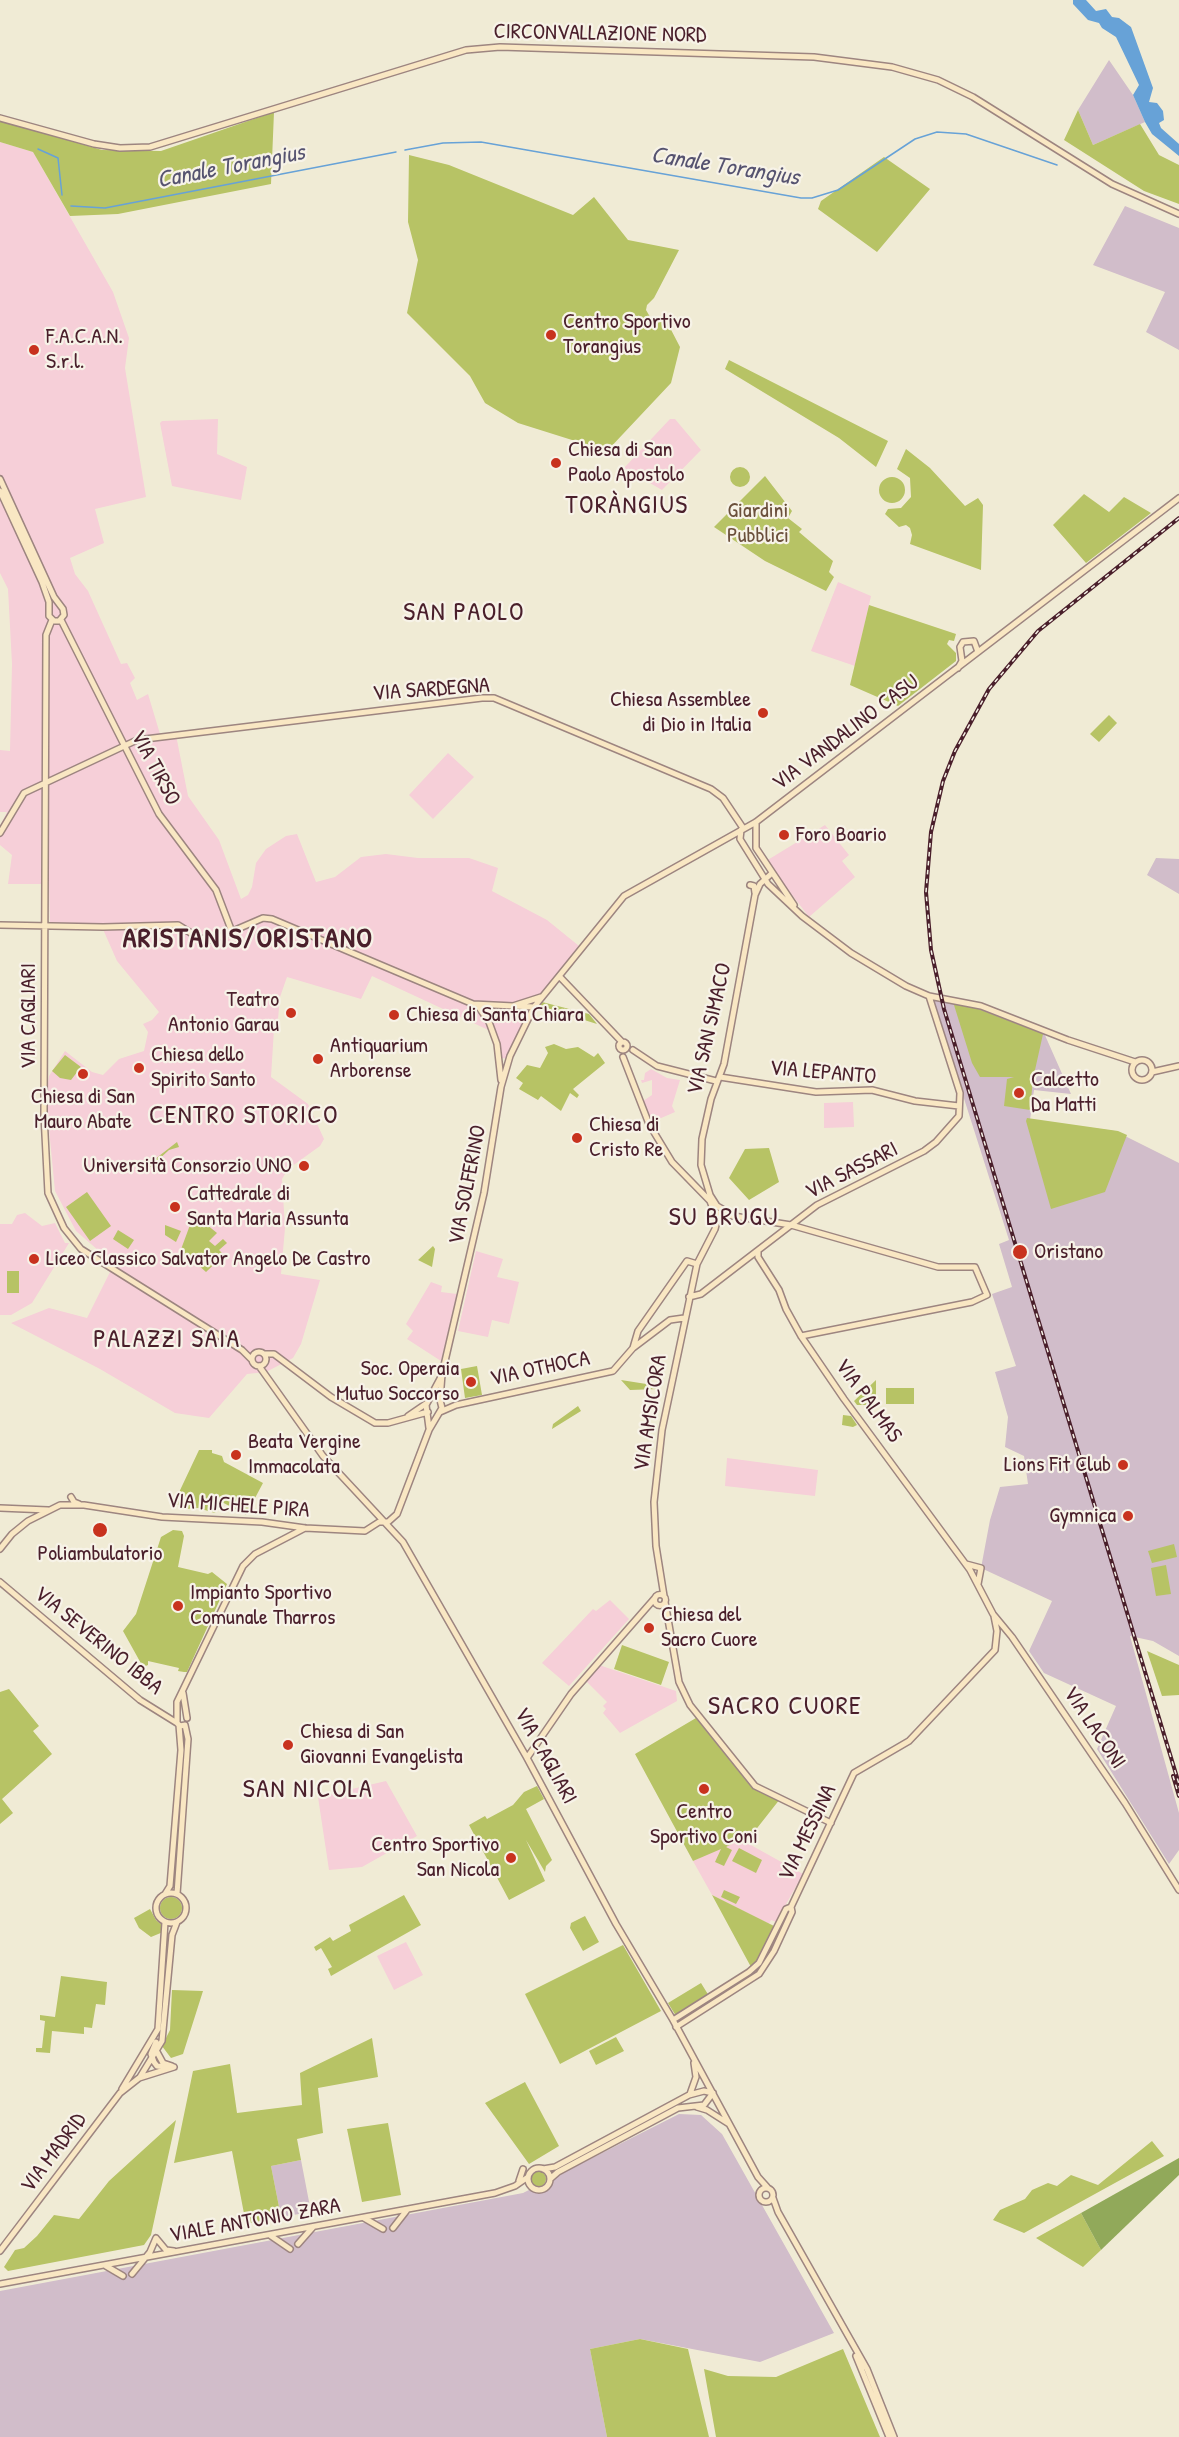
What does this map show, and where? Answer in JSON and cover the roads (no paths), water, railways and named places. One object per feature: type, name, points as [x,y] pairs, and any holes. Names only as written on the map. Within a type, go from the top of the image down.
[{"type":"street","name":"CIRCONVALLAZIONE NORD","points":[[0,118],[94,144],[120,148],[150,147],[466,50],[500,47],[814,57],[892,67],[938,80],[973,98],[1112,184],[1179,214]]},
{"type":"street","points":[[0,479],[64,613],[61,620],[51,620],[48,600],[35,565],[0,491]]},
{"type":"street","points":[[962,653],[971,657],[978,648],[990,644],[1179,498]]},
{"type":"street","points":[[48,610],[54,605],[60,606]]},
{"type":"street","name":"VIA CAGLIARI","points":[[51,620],[46,634],[46,1179],[58,1218],[74,1242],[98,1262],[243,1351],[259,1366],[268,1375],[323,1456],[388,1522],[403,1542],[527,1758],[616,1924],[692,2055],[758,2177],[773,2191],[778,2212],[853,2345]]},
{"type":"street","name":"VIA TIRSO","points":[[61,620],[159,814],[216,890],[232,932]]},
{"type":"street","points":[[957,670],[962,653],[960,647],[966,640],[971,639],[978,648]]},
{"type":"street","name":"VIA VANDALINO CASU","points":[[745,830],[957,670],[971,657]]},
{"type":"street","name":"VIA SARDEGNA","points":[[0,833],[24,793],[124,744],[182,732],[494,698],[711,789],[723,798],[745,830],[742,842],[762,875],[802,916]]},
{"type":"street","points":[[745,830],[754,839],[756,848],[769,871],[802,916],[852,953],[906,986],[929,996],[981,1006],[1134,1065]]},
{"type":"street","name":"VIA SOLFERINO","points":[[388,1522],[397,1514],[429,1430],[439,1413],[442,1374],[484,1193],[501,1087],[506,1067],[534,1007],[624,896],[730,836],[745,830]]},
{"type":"street","points":[[742,842],[749,843],[754,839]]},
{"type":"street","name":"VIA SAN SIMACO","points":[[709,1198],[701,1155],[706,1120],[718,1079],[755,895],[762,875],[769,871]]},
{"type":"street","points":[[750,885],[754,886],[755,895]]},
{"type":"street","points":[[0,925],[45,927],[178,925],[204,940],[212,940],[263,918],[282,923],[478,1006],[534,1007]]},
{"type":"street","name":"VIA LEPANTO","points":[[560,977],[622,1046],[633,1050],[657,1066],[718,1079],[816,1092],[872,1090],[915,1101],[959,1106]]},
{"type":"street","points":[[510,1006],[542,996]]},
{"type":"street","points":[[929,996],[960,1093],[959,1106]]},
{"type":"street","points":[[478,1006],[489,1022],[500,1063],[501,1087]]},
{"type":"street","points":[[622,1046],[623,1057],[649,1124],[672,1162],[709,1198],[717,1210],[791,1225],[938,1267],[975,1267],[987,1295],[972,1302],[801,1336]]},
{"type":"street","points":[[1134,1065],[1145,1060],[1152,1069]]},
{"type":"street","points":[[500,1063],[506,1067]]},
{"type":"street","points":[[1134,1065],[1133,1074],[1140,1080],[1147,1079],[1152,1069]]},
{"type":"street","points":[[1152,1069],[1179,1066]]},
{"type":"street","name":"VIA SASSARI","points":[[689,1297],[701,1294],[817,1204],[924,1151],[936,1142],[959,1116],[959,1106]]},
{"type":"street","name":"VIA AMSICORA","points":[[659,1600],[661,1578],[655,1534],[654,1502],[668,1394],[697,1264],[716,1225],[717,1210]]},
{"type":"street","name":"VIA PALMAS","points":[[758,1251],[758,1257],[779,1290],[786,1309],[801,1336],[964,1564],[975,1570]]},
{"type":"street","name":"VIA OTHOCA","points":[[439,1413],[455,1405],[613,1371],[633,1348],[638,1331],[683,1266],[687,1261],[697,1264]]},
{"type":"street","points":[[633,1348],[670,1320],[684,1318]]},
{"type":"street","name":"VIA CAGLIARI","points":[[243,1351],[256,1353],[266,1359],[268,1375]]},
{"type":"street","points":[[252,1360],[256,1353]]},
{"type":"street","points":[[259,1366],[266,1359],[279,1358],[331,1397],[375,1423],[429,1412],[439,1413]]},
{"type":"street","name":"VIA SOLFERINO","points":[[429,1401],[442,1374]]},
{"type":"street","points":[[405,1418],[429,1401]]},
{"type":"street","points":[[429,1401],[429,1430]]},
{"type":"street","name":"VIA OTHOCA","points":[[429,1401],[455,1405]]},
{"type":"street","name":"VIA MICHELE PIRA","points":[[71,1497],[74,1502],[84,1505],[162,1517],[262,1522],[305,1528],[365,1531],[379,1522],[388,1522]]},
{"type":"street","name":"VIA MICHELE PIRA","points":[[50,1510],[60,1505],[84,1505]]},
{"type":"street","points":[[0,1508],[24,1511],[50,1510]]},
{"type":"street","points":[[0,1549],[12,1534],[28,1521],[50,1510]]},
{"type":"street","points":[[24,1511],[30,1514],[28,1521]]},
{"type":"street","points":[[177,1922],[165,1922],[158,1915],[156,1906],[170,1886],[181,1750],[177,1704],[243,1566],[255,1554],[305,1528]]},
{"type":"street","points":[[0,1539],[12,1534]]},
{"type":"street","name":"VIA LACONI","points":[[975,1570],[978,1586],[993,1614],[1010,1634],[1125,1803],[1179,1890]]},
{"type":"street","name":"VIA SEVERINO IBBA","points":[[0,1582],[140,1700],[179,1723]]},
{"type":"street","points":[[527,1758],[572,1694],[646,1606],[659,1600],[668,1624],[679,1682],[690,1705],[755,1786],[831,1823]]},
{"type":"street","points":[[993,1614],[998,1644]]},
{"type":"street","points":[[998,1644],[1010,1634]]},
{"type":"street","name":"VIA MESSINA","points":[[672,2020],[754,1968],[786,1909],[790,1907],[854,1773],[909,1741],[998,1644]]},
{"type":"street","points":[[183,1693],[187,1718]]},
{"type":"street","points":[[177,1894],[188,1739],[179,1723],[182,1715],[187,1718]]},
{"type":"street","points":[[179,1723],[187,1718]]},
{"type":"street","points":[[139,2078],[157,2052],[164,2030],[172,1935],[177,1922],[186,1911],[184,1901],[177,1894],[165,1894]]},
{"type":"street","name":"VIA MESSINA","points":[[676,2027],[759,1974],[774,1951],[792,1912],[790,1907]]},
{"type":"street","points":[[165,1922],[158,2030],[151,2054],[157,2066],[174,2067]]},
{"type":"street","points":[[120,2093],[158,2030]]},
{"type":"street","points":[[157,2052],[163,2063],[174,2067]]},
{"type":"street","points":[[689,2095],[696,2077],[692,2055]]},
{"type":"street","points":[[129,2078],[146,2059],[153,2058]]},
{"type":"street","points":[[139,2078],[174,2067]]},
{"type":"street","name":"VIA MADRID","points":[[0,2252],[120,2093],[139,2078]]},
{"type":"street","points":[[704,2091],[713,2093],[708,2103],[696,2107],[678,2108],[558,2172],[544,2188],[531,2187],[528,2177],[533,2169],[555,2167],[689,2095],[704,2091]]},
{"type":"street","points":[[696,2107],[707,2110],[731,2125]]},
{"type":"street","points":[[517,2184],[523,2169]]},
{"type":"street","points":[[543,2169],[550,2179]]},
{"type":"street","name":"VIALE ANTONIO ZARA","points":[[0,2284],[495,2193],[528,2177]]},
{"type":"street","name":"VIA CAGLIARI","points":[[758,2177],[760,2198],[778,2212]]},
{"type":"street","name":"VIALE ANTONIO ZARA","points":[[517,2184],[531,2187]]},
{"type":"street","points":[[760,2191],[767,2187]]},
{"type":"street","points":[[767,2202],[773,2198]]},
{"type":"street","points":[[393,2228],[408,2209]]},
{"type":"street","points":[[362,2218],[383,2229]]},
{"type":"street","points":[[298,2244],[314,2227]]},
{"type":"street","points":[[269,2235],[290,2249]]},
{"type":"street","points":[[132,2274],[150,2252],[156,2238],[166,2250],[176,2252]]},
{"type":"street","points":[[104,2265],[123,2276]]},
{"type":"street","points":[[853,2345],[889,2437]]},
{"type":"street","points":[[853,2345],[867,2369],[894,2437]]},
{"type":"water","points":[[1073,0],[1086,0],[1096,11],[1106,9],[1112,17],[1119,18],[1131,27],[1153,88],[1149,102],[1157,103],[1163,111],[1164,120],[1159,123],[1161,128],[1179,144],[1179,156],[1152,134],[1145,122],[1133,95],[1139,85],[1116,37],[1102,28],[1099,23],[1088,20],[1073,4]]},
{"type":"waterway","name":"Canale Torangius","points":[[405,150],[443,143],[481,142],[801,198],[812,198],[838,190],[915,139],[937,132],[966,134],[1057,165]]},
{"type":"waterway","name":"Canale Torangius","points":[[38,149],[58,158],[62,195]]},
{"type":"waterway","name":"Canale Torangius","points":[[71,206],[105,208],[396,152]]},
{"type":"railway","points":[[1179,518],[1038,631],[989,689],[955,751],[943,781],[931,832],[926,892],[931,950],[944,1009],[1179,1784]]},
{"type":"railway","points":[[1173,1776],[1179,1796]]},
{"type":"place","name":"Centro Sportivo Torangius","points":[[551,335]]},
{"type":"place","name":"F.A.C.A.N. S.r.l.","points":[[34,350]]},
{"type":"place","name":"Chiesa di San Paolo Apostolo","points":[[556,463]]},
{"type":"place","name":"Chiesa Assemblee di Dio in Italia","points":[[763,713]]},
{"type":"place","name":"Foro Boario","points":[[784,835]]},
{"type":"place","name":"Teatro Antonio Garau","points":[[291,1013]]},
{"type":"place","name":"Chiesa di Santa Chiara","points":[[394,1015]]},
{"type":"place","name":"Antiquarium Arborense","points":[[318,1059]]},
{"type":"place","name":"Chiesa dello Spirito Santo","points":[[139,1068]]},
{"type":"place","name":"Chiesa di San Mauro Abate","points":[[83,1074]]},
{"type":"place","name":"Calcetto Da Matti","points":[[1019,1093]]},
{"type":"place","name":"Chiesa di Cristo Re","points":[[577,1138]]},
{"type":"place","name":"Università Consorzio UNO","points":[[304,1166]]},
{"type":"place","name":"Cattedrale di Santa Maria Assunta","points":[[175,1207]]},
{"type":"place","name":"Oristano","points":[[1020,1252]]},
{"type":"place","name":"Liceo Classico Salvator Angelo De Castro","points":[[34,1259]]},
{"type":"place","name":"Soc. Operaia Mutuo Soccorso","points":[[471,1382]]},
{"type":"place","name":"Beata Vergine Immacolata","points":[[236,1455]]},
{"type":"place","name":"Lions Fit Club","points":[[1123,1465]]},
{"type":"place","name":"Gymnica","points":[[1128,1516]]},
{"type":"place","name":"Poliambulatorio","points":[[100,1530]]},
{"type":"place","name":"Impianto Sportivo Comunale Tharros","points":[[178,1606]]},
{"type":"place","name":"Chiesa del Sacro Cuore","points":[[649,1628]]},
{"type":"place","name":"Chiesa di San Giovanni Evangelista","points":[[288,1745]]},
{"type":"place","name":"Centro Sportivo Coni","points":[[704,1789]]},
{"type":"place","name":"Centro Sportivo San Nicola","points":[[511,1858]]},
{"type":"district","name":"TORÀNGIUS","points":[[627,506]]},
{"type":"district","name":"SAN PAOLO","points":[[464,613]]},
{"type":"district","name":"ARISTANIS/ORISTANO","points":[[248,940]]},
{"type":"district","name":"CENTRO STORICO","points":[[244,1116]]},
{"type":"district","name":"SU BRUGU","points":[[724,1218]]},
{"type":"district","name":"PALAZZI SAIA","points":[[167,1340]]},
{"type":"district","name":"SACRO CUORE","points":[[785,1707]]},
{"type":"district","name":"SAN NICOLA","points":[[308,1790]]},
{"type":"park label","name":"Giardini Pubblici","points":[[758,524]]}]
